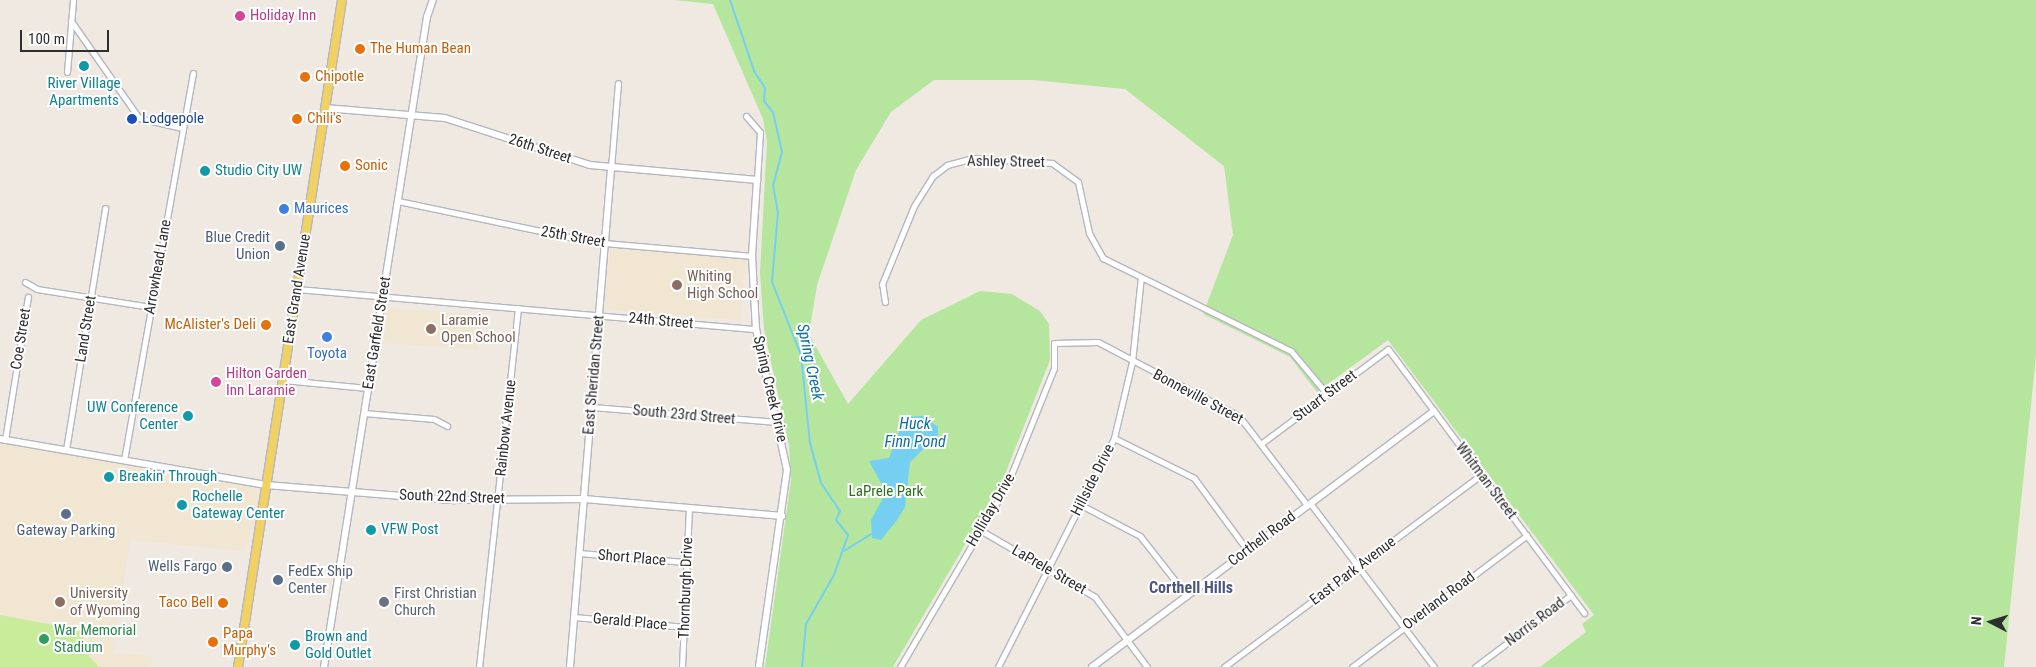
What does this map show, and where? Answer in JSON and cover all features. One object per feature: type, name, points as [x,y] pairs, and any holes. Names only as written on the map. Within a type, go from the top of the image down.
[{"type":"main road","name":"East Grand Avenue","points":[[239,667],[342,0]]},
{"type":"street","points":[[67,72],[73,0]]},
{"type":"street","name":"East Garfield Street","points":[[324,667],[411,114],[433,0]]},
{"type":"street","points":[[71,21],[139,118],[182,128]]},
{"type":"street","name":"Arrowhead Lane","points":[[124,460],[193,74]]},
{"type":"street","name":"East Sheridan Street","points":[[570,667],[618,83]]},
{"type":"street","name":"26th Street","points":[[325,108],[445,118],[590,165],[757,180]]},
{"type":"street","name":"Spring Creek Drive","points":[[746,116],[760,132],[752,256],[756,329],[787,470],[782,516],[759,667]]},
{"type":"street","name":"Ashley Street","points":[[885,302],[882,284],[922,188],[947,165],[972,158],[1040,161],[1063,168],[1078,182],[1094,246],[1112,264],[1291,351],[1327,394]]},
{"type":"street","name":"25th Street","points":[[398,201],[605,243],[752,256]]},
{"type":"street","name":"Land Street","points":[[66,450],[105,208]]},
{"type":"street","name":"Hillside Drive","points":[[998,667],[1114,438],[1132,362],[1141,277]]},
{"type":"street","points":[[25,282],[37,289],[151,307]]},
{"type":"street","name":"24th Street","points":[[297,289],[756,329]]},
{"type":"street","name":"Coe Street","points":[[2,439],[28,297]]},
{"type":"street","name":"Rainbow Avenue","points":[[479,667],[499,500],[518,308]]},
{"type":"street","name":"Bonneville Street","points":[[1054,343],[1098,342],[1132,362],[1239,416],[1262,443],[1434,667]]},
{"type":"street","name":"Holliday Drive","points":[[900,667],[1007,485],[1054,368],[1054,343]]},
{"type":"street","name":"Stuart Street","points":[[1262,443],[1388,349]]},
{"type":"street","name":"Whitman Street","points":[[1388,349],[1584,613]]},
{"type":"street","points":[[283,380],[368,388]]},
{"type":"street","name":"South 23rd Street","points":[[592,407],[777,422]]},
{"type":"street","name":"Corthell Road","points":[[1092,667],[1434,411]]},
{"type":"street","points":[[364,413],[434,419],[447,426]]},
{"type":"street","points":[[1114,438],[1194,478],[1247,550]]},
{"type":"street","name":"South 22nd Street","points":[[2,439],[266,485],[499,500],[584,499],[782,516]]},
{"type":"street","name":"East Park Avenue","points":[[1224,667],[1481,475]]},
{"type":"street","points":[[1081,505],[1140,536],[1187,596]]},
{"type":"street","name":"Thornburgh Drive","points":[[682,667],[686,627],[685,562],[689,508]]},
{"type":"street","name":"LaPrele Street","points":[[980,530],[1047,571],[1095,597],[1147,667]]},
{"type":"street","name":"Overland Road","points":[[1352,667],[1527,535]]},
{"type":"street","name":"Short Place","points":[[580,553],[685,562]]},
{"type":"street","name":"Norris Road","points":[[1475,667],[1571,595]]},
{"type":"street","name":"Gerald Place","points":[[574,617],[686,627]]},
{"type":"shaded area","name":"Whiting High School","points":[[610,248],[745,260],[740,321],[605,309]]},
{"type":"shaded area","name":"Laramie Open School","points":[[386,308],[480,315],[477,349],[384,343]]},
{"type":"shaded area","name":"University of Wyoming","points":[[0,439],[266,485],[245,551],[130,540],[113,653],[153,656],[151,667],[0,667]]},
{"type":"green space","name":"LaPrele Park","points":[[674,0],[2036,0],[2036,356],[2004,667],[1540,667],[1586,632],[1582,624],[1594,615],[1388,340],[1317,392],[1290,357],[1203,314],[1233,235],[1224,166],[1125,89],[1033,80],[934,80],[891,112],[856,170],[817,285],[809,334],[848,404],[921,320],[980,291],[1012,294],[1040,311],[1049,324],[1050,360],[1002,482],[893,667],[765,667],[791,480],[789,446],[764,329],[760,273],[767,141],[763,119],[713,4]]},
{"type":"green space","name":"War Memorial Stadium","points":[[0,615],[81,630],[89,656],[99,667],[0,667]]},
{"type":"water","name":"Huck Finn Pond","points":[[923,416],[938,427],[938,435],[910,462],[905,507],[897,520],[881,540],[872,538],[871,520],[883,498],[883,487],[869,461],[889,458],[905,417]]},
{"type":"waterway","name":"Spring Creek","points":[[730,0],[754,71],[765,88],[764,101],[773,112],[782,152],[773,185],[778,212],[772,282],[801,355],[810,443],[821,483],[840,511],[836,520],[848,535],[834,575],[806,624],[802,667]]},
{"type":"waterway","points":[[844,551],[871,534]]},
{"type":"place","name":"Holiday Inn","points":[[240,16]]},
{"type":"place","name":"The Human Bean","points":[[360,49]]},
{"type":"place","name":"River Village Apartments","points":[[84,66]]},
{"type":"place","name":"Chipotle","points":[[305,77]]},
{"type":"place","name":"Lodgepole","points":[[132,119]]},
{"type":"place","name":"Chili's","points":[[297,119]]},
{"type":"place","name":"Sonic","points":[[345,166]]},
{"type":"place","name":"Studio City UW","points":[[205,171]]},
{"type":"place","name":"Maurices","points":[[284,209]]},
{"type":"place","name":"Blue Credit Union","points":[[280,246]]},
{"type":"place","name":"Whiting High School","points":[[677,285]]},
{"type":"place","name":"McAlister's Deli","points":[[266,325]]},
{"type":"place","name":"Laramie Open School","points":[[431,329]]},
{"type":"place","name":"Toyota","points":[[327,337]]},
{"type":"place","name":"Hilton Garden Inn Laramie","points":[[216,382]]},
{"type":"place","name":"UW Conference Center","points":[[188,416]]},
{"type":"place","name":"Breakin' Through","points":[[109,477]]},
{"type":"place","name":"Rochelle Gateway Center","points":[[182,505]]},
{"type":"place","name":"Gateway Parking","points":[[66,514]]},
{"type":"place","name":"VFW Post","points":[[371,530]]},
{"type":"place","name":"Wells Fargo","points":[[227,567]]},
{"type":"place","name":"FedEx Ship Center","points":[[278,580]]},
{"type":"place","name":"University of Wyoming","points":[[60,602]]},
{"type":"place","name":"First Christian Church","points":[[384,602]]},
{"type":"place","name":"Taco Bell","points":[[223,603]]},
{"type":"place","name":"War Memorial Stadium","points":[[44,639]]},
{"type":"place","name":"Papa Murphy's","points":[[213,642]]},
{"type":"place","name":"Brown and Gold Outlet","points":[[295,645]]},
{"type":"district","name":"Corthell Hills","points":[[1191,588]]}]
